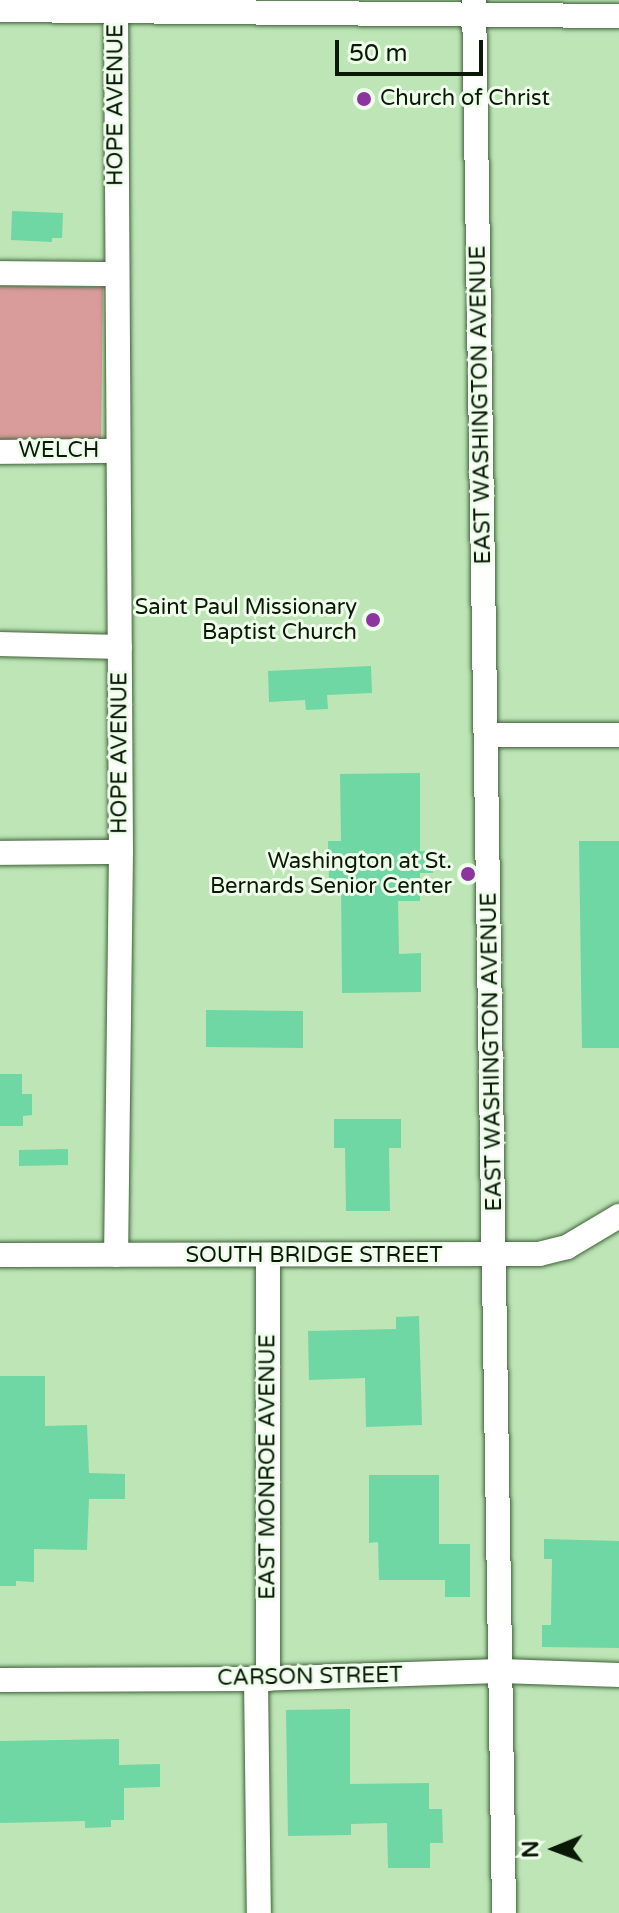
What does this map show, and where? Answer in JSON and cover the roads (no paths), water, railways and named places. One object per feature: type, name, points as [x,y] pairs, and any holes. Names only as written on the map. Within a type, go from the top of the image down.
[{"type":"street","points":[[0,10],[54,5],[116,11],[474,7],[619,16]]},
{"type":"street","name":"EAST WASHINGTON AVENUE","points":[[474,7],[504,1913]]},
{"type":"street","name":"HOPE AVENUE","points":[[116,11],[121,852],[116,1255]]},
{"type":"street","points":[[0,273],[117,274]]},
{"type":"street","name":"WELCH","points":[[0,452],[117,451]]},
{"type":"street","points":[[0,644],[120,647]]},
{"type":"street","points":[[487,735],[619,735]]},
{"type":"street","points":[[0,853],[121,852]]},
{"type":"street","name":"SOUTH BRIDGE STREET","points":[[0,1255],[539,1254],[567,1247],[619,1216]]},
{"type":"street","name":"EAST MONROE AVENUE","points":[[259,1913],[268,1256]]},
{"type":"street","name":"CARSON STREET","points":[[0,1680],[262,1679],[501,1671],[619,1675]]},
{"type":"place","name":"Church of Christ","points":[[364,99]]},
{"type":"place","name":"Saint Paul Missionary Baptist Church","points":[[373,620]]},
{"type":"place","name":"Washington at St. Bernards Senior Center","points":[[468,874]]}]
